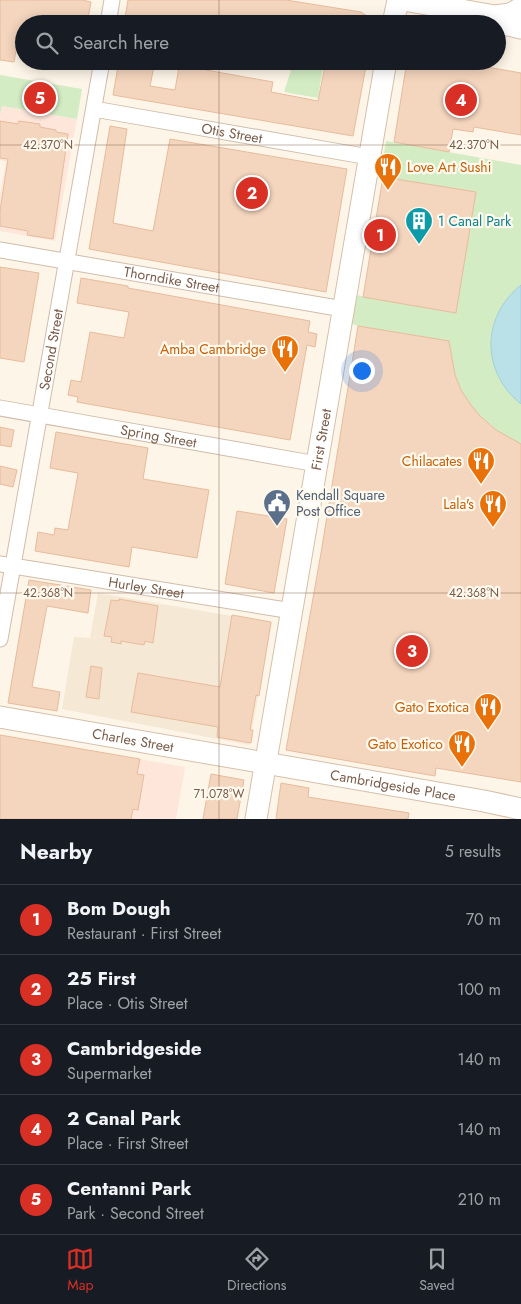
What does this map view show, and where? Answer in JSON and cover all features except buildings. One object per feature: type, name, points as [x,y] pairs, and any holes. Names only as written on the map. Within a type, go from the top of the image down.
[{"type":"street","points":[[110,15],[112,0]]},
{"type":"street","points":[[395,15],[398,0]]},
{"type":"street","points":[[403,0],[483,15],[505,15],[521,8]]},
{"type":"street","points":[[506,24],[521,28]]},
{"type":"street","name":"Second Street","points":[[0,639],[6,565],[38,415],[100,70]]},
{"type":"street","name":"First Street","points":[[256,819],[384,70]]},
{"type":"street","name":"Otis Street","points":[[94,109],[369,157]]},
{"type":"street","name":"Thorndike Street","points":[[0,250],[343,309]]},
{"type":"street","name":"Spring Street","points":[[0,408],[317,464]]},
{"type":"street","name":"Hurley Street","points":[[6,565],[292,611]]},
{"type":"street","name":"Charles Street","points":[[0,717],[266,763]]},
{"type":"street","name":"Cambridgeside Place","points":[[266,763],[521,809]]},
{"type":"shaded area","points":[[1,106],[77,119],[55,241],[0,231],[0,195],[6,162],[0,160]]},
{"type":"shaded area","points":[[98,593],[272,623],[249,745],[62,709],[74,637],[90,638]]},
{"type":"shaded area","points":[[0,735],[185,767],[176,819],[0,819]]},
{"type":"green space","points":[[291,70],[323,70],[318,98],[284,92]]},
{"type":"green space","points":[[0,75],[82,89],[77,119],[2,106],[0,115]]},
{"type":"green space","points":[[386,141],[521,165],[521,285],[508,298],[498,313],[493,328],[491,344],[493,361],[498,376],[508,391],[521,404],[521,444],[490,425],[473,408],[455,376],[448,341],[358,326],[342,320],[345,293],[455,313],[475,192],[380,177]]},
{"type":"water","points":[[521,285],[521,404],[508,391],[498,376],[493,361],[491,344],[493,328],[498,313],[508,298]]},
{"type":"place","name":"Centanni Park","points":[[40,98]]},
{"type":"place","name":"2 Canal Park","points":[[461,100]]},
{"type":"place","name":"Love Art Sushi","points":[[388,191]]},
{"type":"place","name":"25 First","points":[[252,193]]},
{"type":"place","name":"Bom Dough","points":[[380,235]]},
{"type":"place","name":"1 Canal Park","points":[[419,245]]},
{"type":"place","name":"Amba Cambridge","points":[[285,373]]},
{"type":"place","name":"Chilacates","points":[[481,485]]},
{"type":"place","name":"Kendall Square Post Office","points":[[277,527]]},
{"type":"place","name":"Lala's","points":[[493,528]]},
{"type":"place","name":"Cambridgeside","points":[[412,651]]},
{"type":"place","name":"Gato Exotica","points":[[488,731]]},
{"type":"place","name":"Gato Exotico","points":[[462,768]]}]
